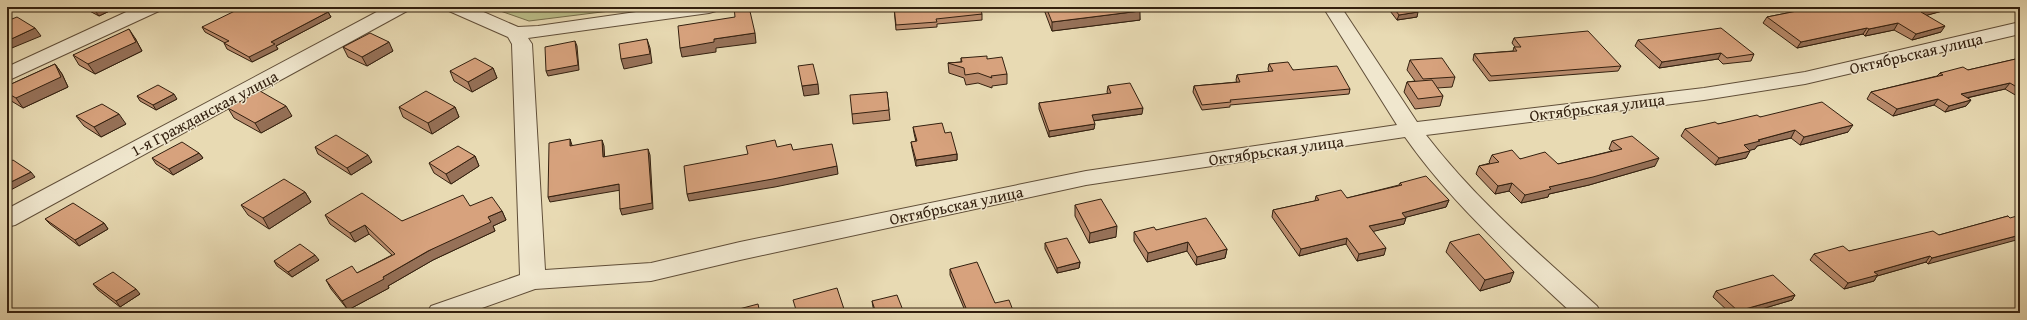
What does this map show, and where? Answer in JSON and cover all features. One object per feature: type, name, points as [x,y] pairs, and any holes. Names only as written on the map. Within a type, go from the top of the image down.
[{"type":"street","points":[[7,75],[152,7]]},
{"type":"street","name":"1-я Гражданская улица","points":[[7,219],[400,7]]},
{"type":"street","points":[[456,7],[515,33],[538,32],[709,7]]},
{"type":"street","points":[[1332,7],[1410,130],[1447,177],[1487,218],[1588,313]]},
{"type":"street","name":"Октябрьская улица","points":[[440,313],[533,280],[651,272],[740,251],[1086,178],[1410,130],[1704,94],[1805,78],[2020,28]]},
{"type":"street","points":[[515,33],[522,44],[533,280]]},
{"type":"green space","points":[[489,7],[642,7],[529,21]]},
{"type":"building","points":[[88,7],[104,7],[95,11]]},
{"type":"building","points":[[243,7],[317,7],[328,12],[271,42],[275,44],[249,57],[224,43],[229,41],[202,27]]},
{"type":"building","points":[[734,7],[749,7],[755,33],[714,39],[714,42],[680,48],[678,26],[735,17]]},
{"type":"building","points":[[894,7],[980,7],[982,14],[936,19],[937,22],[896,25]]},
{"type":"building","points":[[1046,7],[1139,7],[1140,11],[1052,22]]},
{"type":"building","points":[[1393,7],[1415,7],[1418,12],[1399,15]]},
{"type":"building","points":[[1817,7],[1938,7],[1921,12],[1945,26],[1916,34],[1898,23],[1801,42],[1767,17]]},
{"type":"building","points":[[17,17],[35,28],[7,41],[7,21]]},
{"type":"building","points":[[1721,28],[1754,54],[1727,58],[1721,53],[1662,62],[1638,40]]},
{"type":"building","points":[[129,29],[136,42],[88,64],[73,55]]},
{"type":"building","points":[[1588,31],[1621,66],[1491,76],[1474,54],[1517,51],[1514,47],[1521,47],[1514,38]]},
{"type":"building","points":[[370,33],[389,42],[362,57],[343,47]]},
{"type":"building","points":[[647,39],[650,54],[621,59],[619,44]]},
{"type":"building","points":[[575,41],[578,65],[546,71],[545,47]]},
{"type":"building","points":[[987,56],[987,59],[1002,57],[1007,74],[991,76],[992,78],[978,73],[965,75],[964,68],[948,63],[962,62],[961,58]]},
{"type":"building","points":[[475,58],[493,68],[468,82],[450,71]]},
{"type":"building","points":[[1442,58],[1455,77],[1423,79],[1410,60]]},
{"type":"building","points":[[2020,58],[2020,89],[2010,83],[1961,94],[1971,100],[1949,106],[1938,99],[1897,109],[1871,92],[1943,75],[1940,73],[1963,67],[1968,70]]},
{"type":"building","points":[[1288,62],[1293,70],[1337,66],[1350,89],[1230,100],[1231,102],[1202,105],[1194,86],[1240,82],[1237,75],[1273,71],[1269,64]]},
{"type":"building","points":[[55,64],[61,77],[16,98],[7,93],[7,86]]},
{"type":"building","points":[[813,64],[818,84],[802,86],[798,66]]},
{"type":"building","points":[[1432,80],[1443,96],[1418,99],[1407,82]]},
{"type":"building","points":[[1130,83],[1143,108],[1092,115],[1095,124],[1049,131],[1039,103],[1111,93],[1108,86]]},
{"type":"building","points":[[158,85],[174,94],[153,105],[137,96]]},
{"type":"building","points":[[260,91],[286,106],[255,123],[228,108]]},
{"type":"building","points":[[426,91],[455,107],[428,123],[399,107]]},
{"type":"building","points":[[887,92],[889,110],[852,114],[850,95]]},
{"type":"building","points":[[1822,102],[1853,125],[1804,137],[1795,130],[1744,145],[1750,151],[1719,158],[1685,129],[1715,122],[1718,124],[1757,115],[1760,117]]},
{"type":"building","points":[[102,104],[119,114],[94,127],[76,116]]},
{"type":"building","points":[[942,123],[945,133],[951,132],[957,154],[916,160],[911,142],[917,141],[913,127]]},
{"type":"building","points":[[336,135],[368,155],[347,168],[315,147]]},
{"type":"building","points":[[1632,136],[1659,158],[1593,177],[1549,187],[1551,189],[1525,195],[1512,183],[1498,186],[1479,166],[1499,162],[1492,155],[1512,150],[1520,159],[1545,152],[1558,164],[1622,149],[1612,141]]},
{"type":"building","points":[[570,139],[570,146],[602,140],[603,157],[648,149],[652,203],[620,209],[619,184],[548,197],[549,143]]},
{"type":"building","points":[[775,140],[777,147],[791,144],[793,150],[832,144],[837,166],[687,194],[684,166],[748,154],[746,146]]},
{"type":"building","points":[[182,142],[199,153],[169,169],[152,158]]},
{"type":"building","points":[[458,146],[475,156],[446,174],[429,163]]},
{"type":"building","points":[[13,160],[31,172],[7,184],[7,163]]},
{"type":"building","points":[[1426,176],[1449,200],[1402,213],[1406,218],[1369,226],[1386,248],[1359,254],[1347,238],[1301,249],[1273,210],[1319,200],[1316,196],[1341,190],[1347,198],[1402,185],[1400,183]]},
{"type":"building","points":[[284,179],[305,192],[263,218],[241,205]]},
{"type":"building","points":[[362,193],[402,221],[463,195],[470,206],[492,197],[502,211],[488,217],[491,222],[428,251],[383,277],[384,279],[342,301],[326,280],[352,266],[357,273],[395,254],[365,225],[350,233],[325,215]]},
{"type":"building","points":[[1101,199],[1117,226],[1090,233],[1075,205]]},
{"type":"building","points":[[73,203],[104,223],[75,240],[45,219]]},
{"type":"building","points":[[2020,215],[2020,235],[1932,258],[1930,256],[1874,272],[1878,275],[1848,283],[1814,254],[1843,246],[1849,251],[1933,231],[1939,235],[2008,216],[2010,218]]},
{"type":"building","points":[[1206,218],[1227,249],[1197,257],[1188,242],[1148,253],[1134,232],[1154,227],[1156,230]]},
{"type":"building","points":[[1479,234],[1514,272],[1485,280],[1450,242]]},
{"type":"building","points":[[1067,238],[1080,262],[1057,268],[1045,243]]},
{"type":"building","points":[[300,244],[315,255],[288,272],[274,261]]},
{"type":"building","points":[[977,262],[995,303],[1009,300],[1014,313],[968,313],[950,269]]},
{"type":"building","points":[[113,272],[136,289],[116,301],[93,284]]},
{"type":"building","points":[[1773,275],[1795,295],[1738,311],[1716,291]]},
{"type":"building","points":[[837,288],[844,309],[829,313],[797,313],[793,300]]},
{"type":"building","points":[[897,295],[904,313],[876,313],[872,301]]},
{"type":"building","points":[[758,304],[760,313],[724,313]]}]
